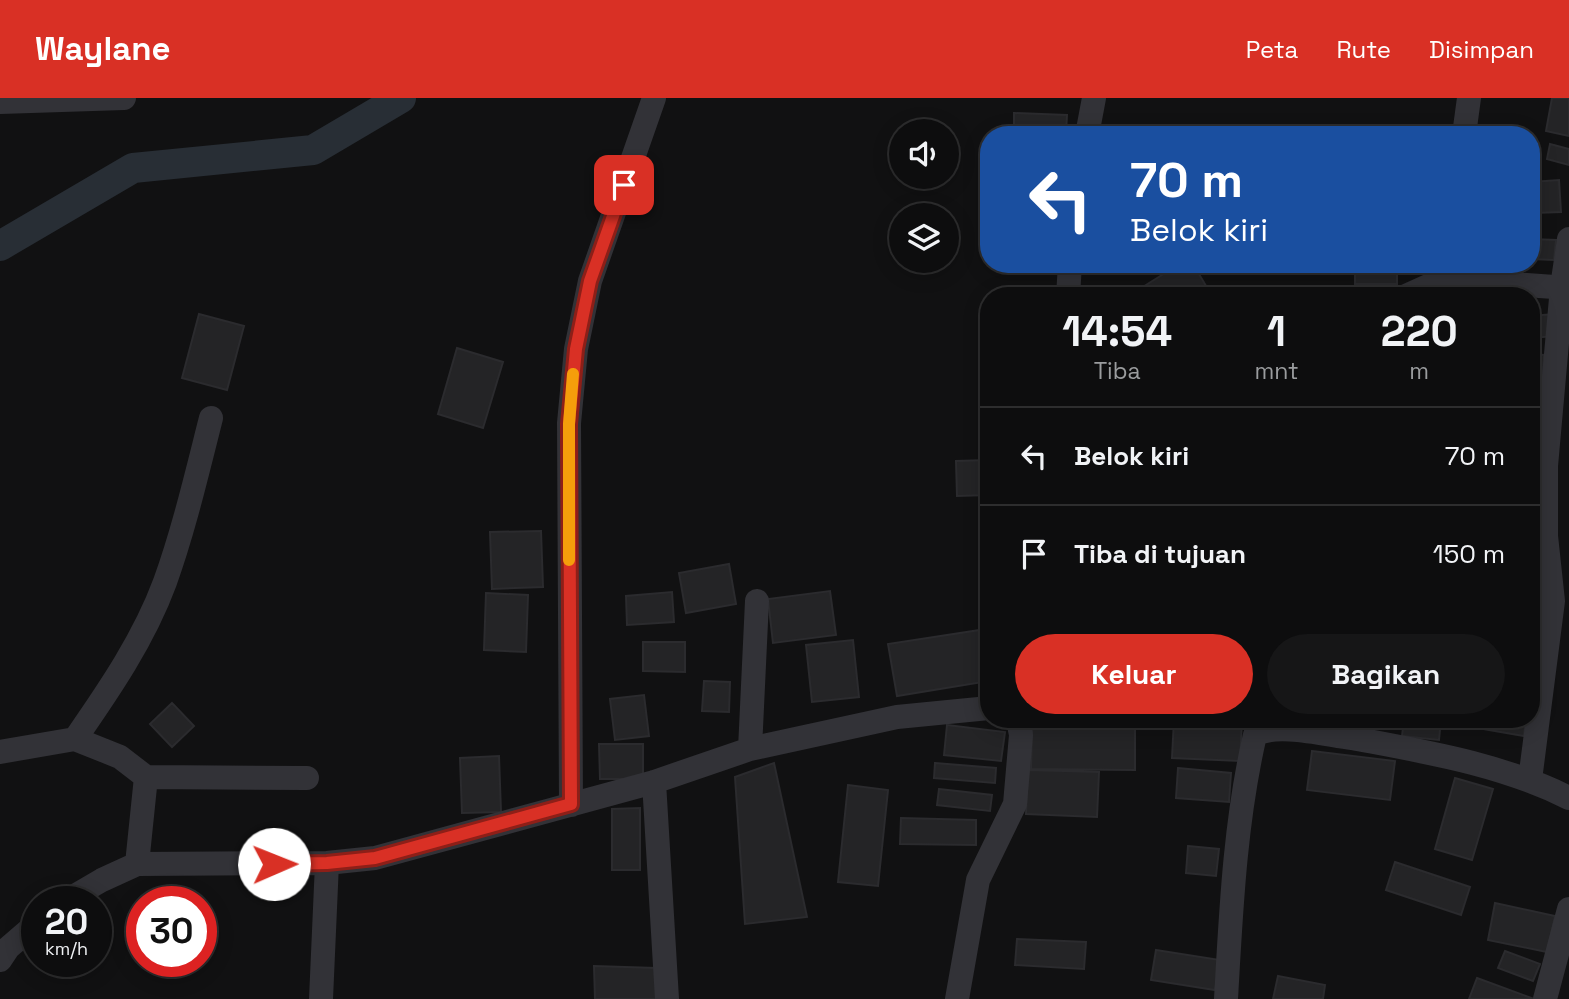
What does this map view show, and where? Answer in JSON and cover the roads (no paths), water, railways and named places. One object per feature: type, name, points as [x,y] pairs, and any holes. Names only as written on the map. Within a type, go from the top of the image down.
[{"type":"street","points":[[0,102],[124,98]]},
{"type":"street","points":[[571,804],[569,424],[576,349],[590,281],[654,98]]},
{"type":"street","points":[[1089,126],[1094,98]]},
{"type":"street","points":[[1465,126],[1469,98]]},
{"type":"street","points":[[1540,702],[1553,601],[1546,536],[1546,466],[1569,239]]},
{"type":"street","points":[[1420,287],[1444,273]]},
{"type":"street","points":[[1454,273],[1566,288]]},
{"type":"street","points":[[75,740],[111,687],[142,632],[164,584],[180,537],[211,418]]},
{"type":"street","points":[[750,749],[757,601]]},
{"type":"street","points":[[92,886],[137,864],[327,863],[375,858],[654,782],[750,749],[897,717],[980,709]]},
{"type":"street","points":[[957,999],[978,880],[1014,803],[1021,735],[1019,728]]},
{"type":"street","points":[[1530,780],[1537,728]]},
{"type":"street","points":[[1226,999],[1236,853],[1246,773],[1255,735],[1264,730],[1279,729],[1353,729],[1530,780],[1569,798]]},
{"type":"street","points":[[0,752],[75,740],[120,757],[146,777],[307,778]]},
{"type":"street","points":[[137,864],[146,777]]},
{"type":"street","points":[[654,782],[667,999]]},
{"type":"street","points":[[321,999],[327,863]]},
{"type":"street","points":[[1545,999],[1569,909]]},
{"type":"street","points":[[0,960],[8,948],[21,937]]},
{"type":"waterway","points":[[0,246],[133,168],[313,150],[401,98]]}]
